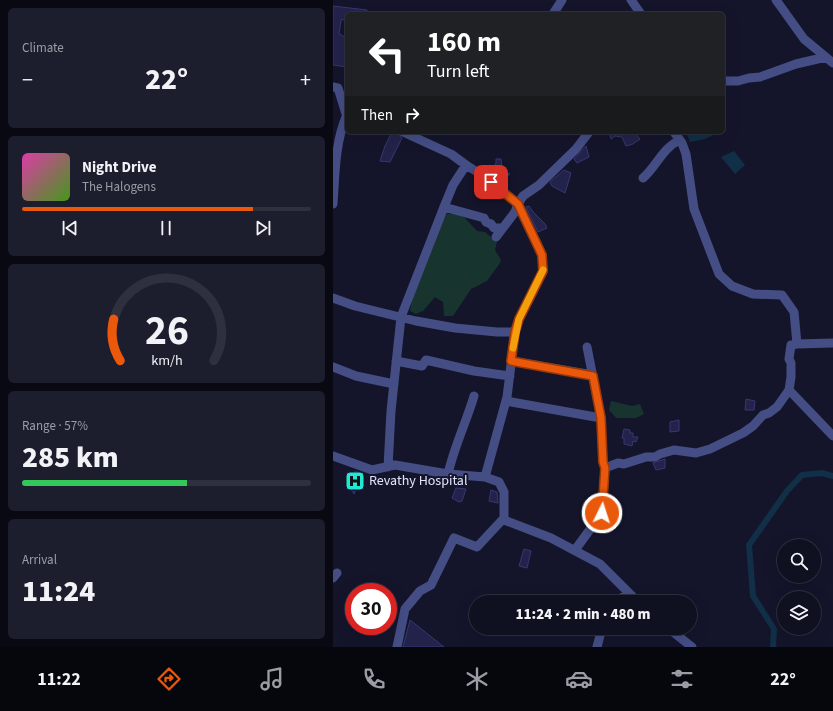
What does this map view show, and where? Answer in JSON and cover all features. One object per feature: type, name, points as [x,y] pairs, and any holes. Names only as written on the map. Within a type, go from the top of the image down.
[{"type":"street","points":[[554,12],[562,0]]},
{"type":"street","points":[[631,0],[640,12]]},
{"type":"street","points":[[776,0],[804,39],[830,60]]},
{"type":"street","points":[[725,81],[739,81],[759,77],[796,64],[830,60]]},
{"type":"street","points":[[333,87],[339,88],[345,110]]},
{"type":"street","points":[[333,204],[338,155],[345,121]]},
{"type":"street","points":[[407,134],[451,154],[487,178],[518,204],[542,255],[543,271],[519,319],[515,332],[506,401],[485,477]]},
{"type":"street","points":[[496,237],[515,212],[523,196],[539,185],[576,150],[588,134]]},
{"type":"street","points":[[676,134],[686,154],[694,209],[719,274],[732,286],[753,294],[782,295],[794,312],[797,344]]},
{"type":"street","points":[[643,178],[655,166],[667,148],[680,140]]},
{"type":"street","points":[[388,467],[401,317],[443,207],[453,185],[466,165]]},
{"type":"street","points":[[443,207],[479,215],[484,218],[485,222],[491,224],[494,228],[502,228]]},
{"type":"street","points":[[333,298],[355,306],[455,328],[515,332]]},
{"type":"street","points":[[605,468],[618,463],[624,464],[646,457],[655,457],[674,450],[696,453],[711,449],[753,426],[763,415],[769,413],[777,407],[789,390],[791,377],[791,363],[789,359],[791,345],[833,344]]},
{"type":"street","points":[[575,550],[602,513],[605,468],[603,462],[601,418],[587,347]]},
{"type":"street","points":[[396,361],[422,366],[427,360],[474,371],[510,376]]},
{"type":"street","points":[[511,361],[593,376]]},
{"type":"street","points":[[333,367],[355,376],[394,384]]},
{"type":"street","points":[[789,390],[833,436]]},
{"type":"street","points":[[448,474],[453,454],[464,429],[474,396]]},
{"type":"street","points":[[506,401],[601,418]]},
{"type":"street","points":[[333,456],[372,470],[395,465],[448,474],[485,477],[499,482],[504,492],[504,518],[477,547],[454,538],[431,585],[420,591],[405,609],[397,647]]},
{"type":"street","points":[[504,518],[504,520],[551,538],[600,564],[628,593],[625,595]]},
{"type":"street","points":[[597,647],[600,635]]},
{"type":"street","points":[[677,635],[692,647]]},
{"type":"green space","points":[[455,213],[465,218],[477,231],[485,232],[497,242],[495,250],[501,260],[500,263],[487,281],[471,289],[453,316],[444,316],[443,302],[435,297],[423,311],[416,314],[410,311],[413,295],[421,278],[441,223],[447,214]]},
{"type":"green space","points":[[611,401],[632,406],[640,404],[644,414],[636,418],[616,418],[609,410]]},
{"type":"water","points":[[687,134],[716,134],[705,139],[690,142]]},
{"type":"water","points":[[734,151],[745,165],[735,174],[721,157]]},
{"type":"building","points":[[333,6],[367,10],[367,12],[345,12],[345,19],[341,20],[339,34],[345,37],[345,67],[333,65]]},
{"type":"building","points":[[391,134],[399,134],[402,138],[390,162],[380,161]]},
{"type":"building","points":[[610,134],[636,134],[640,139],[633,144],[626,146],[622,137],[615,136],[611,139]]},
{"type":"building","points":[[586,146],[589,157],[577,163],[574,159]]},
{"type":"building","points":[[496,159],[501,159],[502,170],[510,174],[503,181],[493,175],[491,171],[496,163]]},
{"type":"building","points":[[564,170],[571,173],[565,193],[552,186],[550,182]]},
{"type":"building","points":[[529,206],[547,228],[538,232],[526,207]]},
{"type":"building","points":[[746,399],[755,401],[754,410],[745,410]]},
{"type":"building","points":[[679,420],[679,431],[670,432],[670,422]]},
{"type":"building","points":[[624,429],[630,430],[630,433],[633,433],[633,437],[638,437],[636,442],[633,441],[632,446],[624,444],[624,438],[622,438]]},
{"type":"building","points":[[665,459],[665,468],[656,470],[653,463]]},
{"type":"building","name":"Revathy Hospital","points":[[355,471],[361,473],[354,494],[350,488]]},
{"type":"building","points":[[456,488],[466,489],[462,501],[459,502],[452,498]]},
{"type":"building","points":[[491,490],[497,492],[498,503],[489,501]]},
{"type":"building","points":[[524,549],[531,551],[527,568],[519,566]]},
{"type":"building","points":[[410,620],[444,647],[403,647]]},
{"type":"waterway","points":[[773,647],[774,629],[753,596],[749,545],[787,491],[802,475],[822,473],[833,476]]},
{"type":"slow traffic","points":[[513,348],[515,332],[519,319],[543,270]]},
{"type":"place","name":"Revathy Hospital","points":[[355,481]]},
{"type":"route","points":[[491,182],[518,204],[533,239],[542,255],[543,263],[543,271],[519,319],[515,332],[511,361],[593,376],[601,418],[603,462],[605,468],[602,513]]}]
